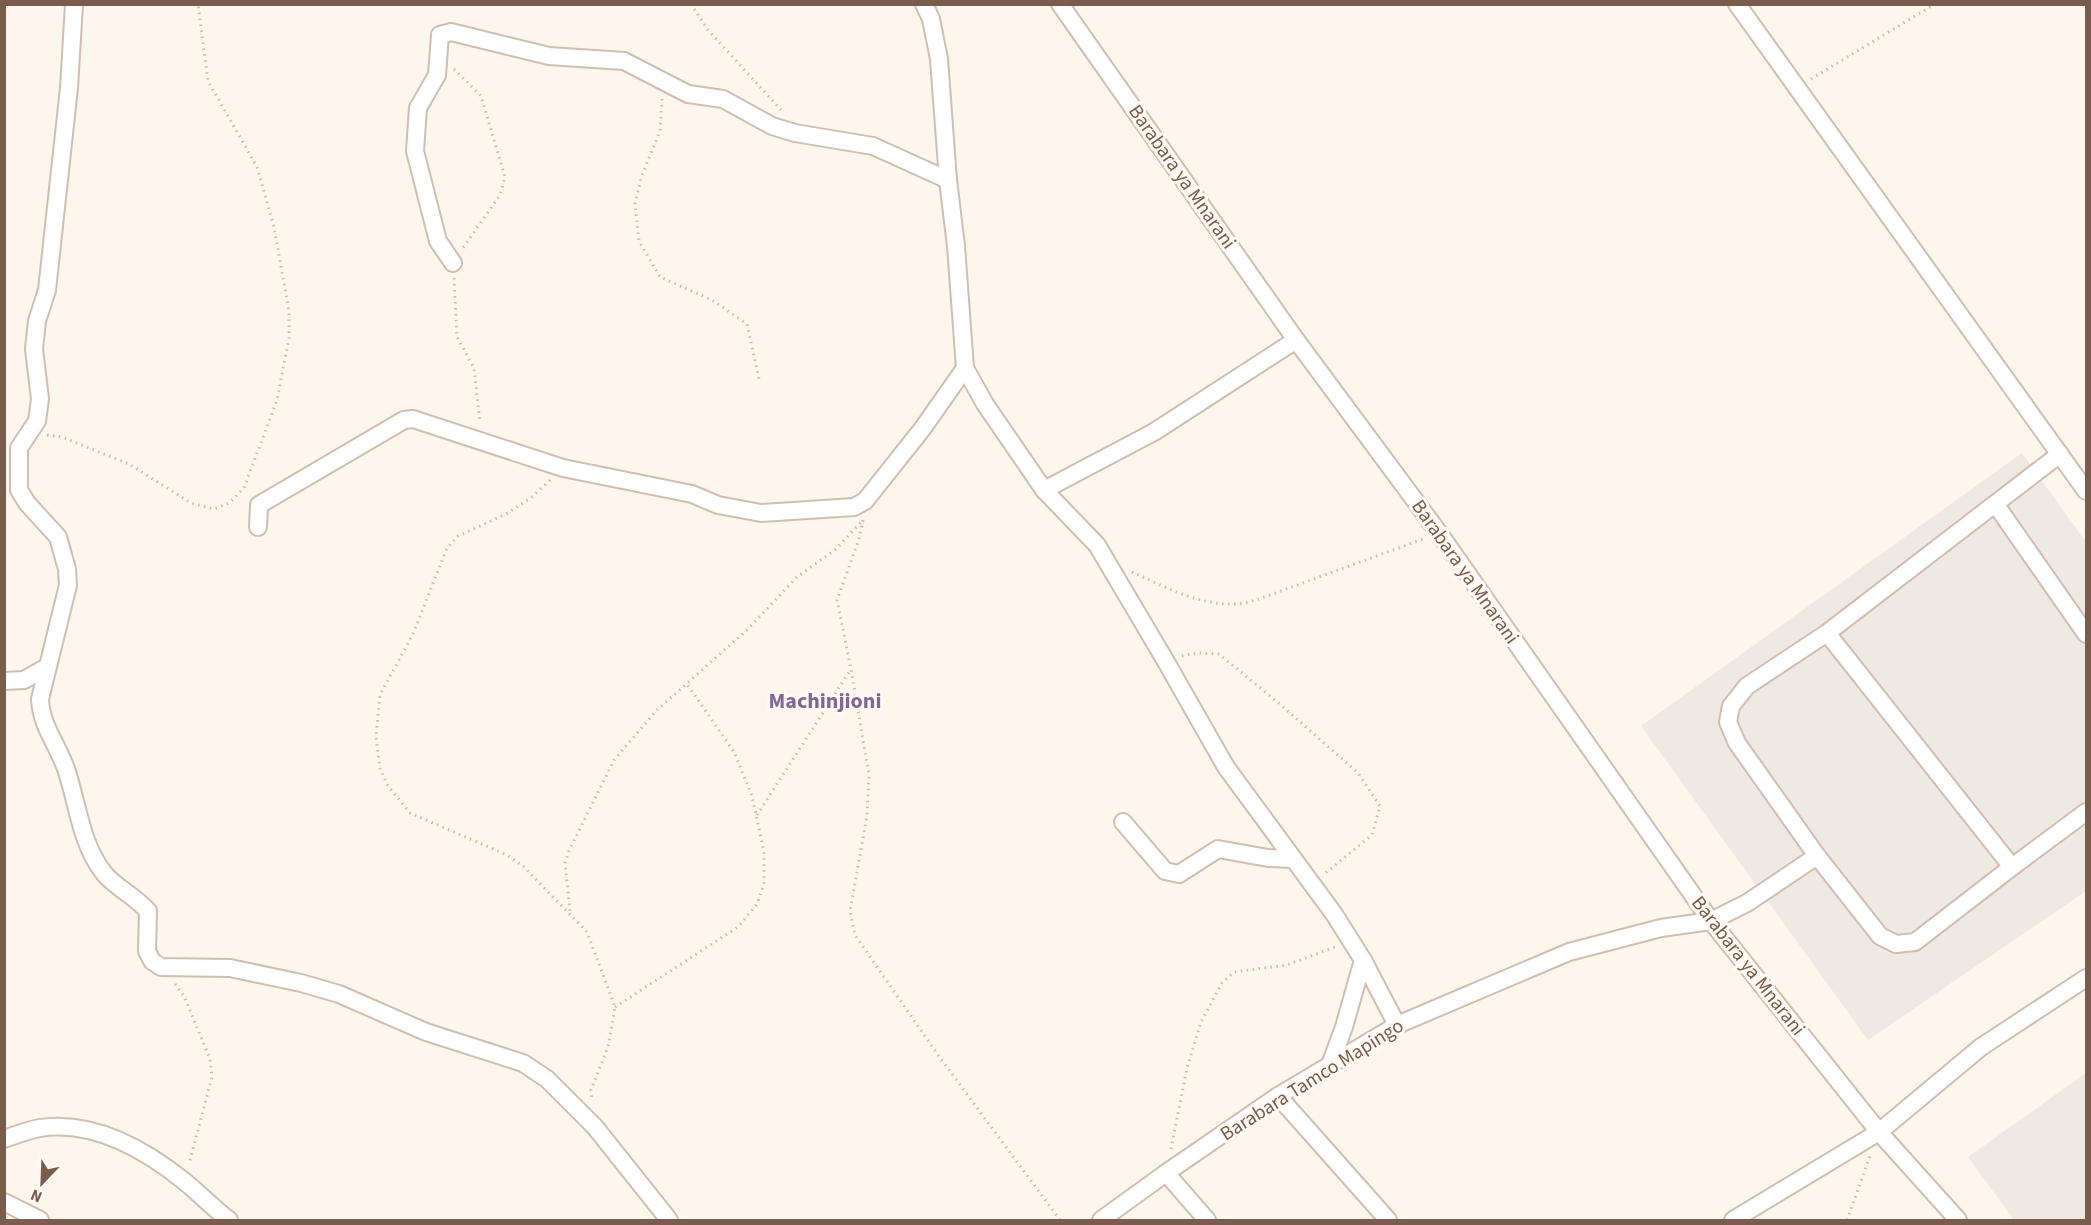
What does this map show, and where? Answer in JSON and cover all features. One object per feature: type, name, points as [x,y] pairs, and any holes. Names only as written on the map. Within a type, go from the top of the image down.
[{"type":"street","points":[[74,4],[69,88],[47,290],[37,321],[34,349],[40,399],[37,421],[19,448],[19,490],[27,503],[58,537],[67,569],[68,585],[40,699],[41,715],[66,770],[87,846],[104,874],[138,899],[148,911],[147,951],[152,961],[161,967],[230,968],[302,983],[339,994],[426,1032],[523,1064],[547,1079],[595,1127],[669,1221]]},
{"type":"street","points":[[924,4],[931,19],[939,59],[965,368],[985,404],[1044,490],[1097,545],[1226,767],[1350,940],[1397,1025]]},
{"type":"street","name":"Barabara ya Mnarani","points":[[1060,4],[1296,340],[1439,533],[1711,921],[1879,1132],[1958,1221]]},
{"type":"street","points":[[1737,4],[2086,491]]},
{"type":"street","points":[[453,263],[438,241],[415,151],[418,108],[436,75],[440,35],[451,32],[549,56],[624,61],[687,94],[723,99],[772,126],[795,133],[873,146],[948,180]]},
{"type":"street","points":[[1044,490],[1154,432],[1296,340]]},
{"type":"street","points":[[258,527],[259,505],[404,420],[413,419],[563,468],[692,494],[718,505],[761,513],[854,507],[865,501],[923,428],[965,368]]},
{"type":"street","points":[[2060,454],[1827,633],[1747,686],[1731,706],[1728,722],[1737,743],[1817,856],[1880,936],[1896,944],[1915,942],[2086,812]]},
{"type":"street","points":[[1996,505],[2086,634]]},
{"type":"street","points":[[1827,633],[2012,867]]},
{"type":"street","points":[[4,681],[24,680],[47,667]]},
{"type":"street","points":[[1123,822],[1165,871],[1179,874],[1218,849],[1268,858],[1293,859]]},
{"type":"street","name":"Barabara Tamco Mapingo","points":[[1101,1221],[1278,1096],[1397,1025],[1569,952],[1661,928],[1711,921],[1747,903],[1817,856]]},
{"type":"street","points":[[1330,1065],[1344,1027],[1363,960]]},
{"type":"street","points":[[1733,1221],[1879,1132],[1981,1047],[2086,978]]},
{"type":"street","points":[[1278,1096],[1388,1221]]},
{"type":"street","points":[[4,1139],[40,1128],[73,1127],[100,1133],[136,1148],[183,1180],[229,1221]]},
{"type":"street","points":[[1166,1173],[1207,1221]]},
{"type":"street","points":[[4,1202],[40,1221]]},
{"type":"path","points":[[31,433],[62,437],[129,464],[191,503],[214,509],[229,503],[244,488],[278,400],[289,338],[289,311],[274,227],[257,167],[208,81],[198,4]]},
{"type":"path","points":[[691,4],[708,30],[779,106],[795,133]]},
{"type":"path","points":[[1797,88],[1935,4]]},
{"type":"path","points":[[437,52],[481,96],[505,177],[500,195],[453,263],[457,337],[474,369],[480,421],[479,440]]},
{"type":"path","points":[[658,79],[663,103],[660,131],[642,175],[634,204],[639,241],[660,277],[712,300],[747,324],[759,379]]},
{"type":"path","points":[[563,468],[532,497],[506,513],[458,536],[447,548],[413,634],[380,694],[376,738],[380,768],[388,786],[410,813],[507,855],[524,867],[587,932],[615,1007],[608,1047],[591,1090],[595,1127]]},
{"type":"path","points":[[865,501],[860,539],[837,600],[869,776],[867,816],[850,911],[855,935],[938,1055],[1060,1221]]},
{"type":"path","points":[[570,913],[565,863],[614,760],[657,710],[747,630],[797,577],[836,549],[863,520]]},
{"type":"path","points":[[1128,570],[1165,587],[1209,602],[1236,604],[1259,599],[1439,533]]},
{"type":"path","points":[[1165,660],[1197,653],[1219,654],[1358,772],[1380,806],[1372,835],[1312,885]]},
{"type":"path","points":[[756,816],[851,669]]},
{"type":"path","points":[[615,1007],[738,927],[757,904],[764,884],[764,852],[752,796],[734,752],[687,684]]},
{"type":"path","points":[[1166,1173],[1187,1068],[1201,1022],[1222,983],[1234,972],[1287,965],[1350,940]]},
{"type":"path","points":[[161,967],[184,996],[210,1059],[212,1077],[193,1154],[183,1180]]},
{"type":"path","points":[[1846,1221],[1879,1132]]},
{"type":"shaded area","points":[[2022,453],[2086,542],[2086,891],[1868,1040],[1641,726]]},
{"type":"shaded area","points":[[2086,1073],[2086,1220],[2014,1220],[1968,1157]]},
{"type":"district","name":"Machinjioni","points":[[825,701]]}]
